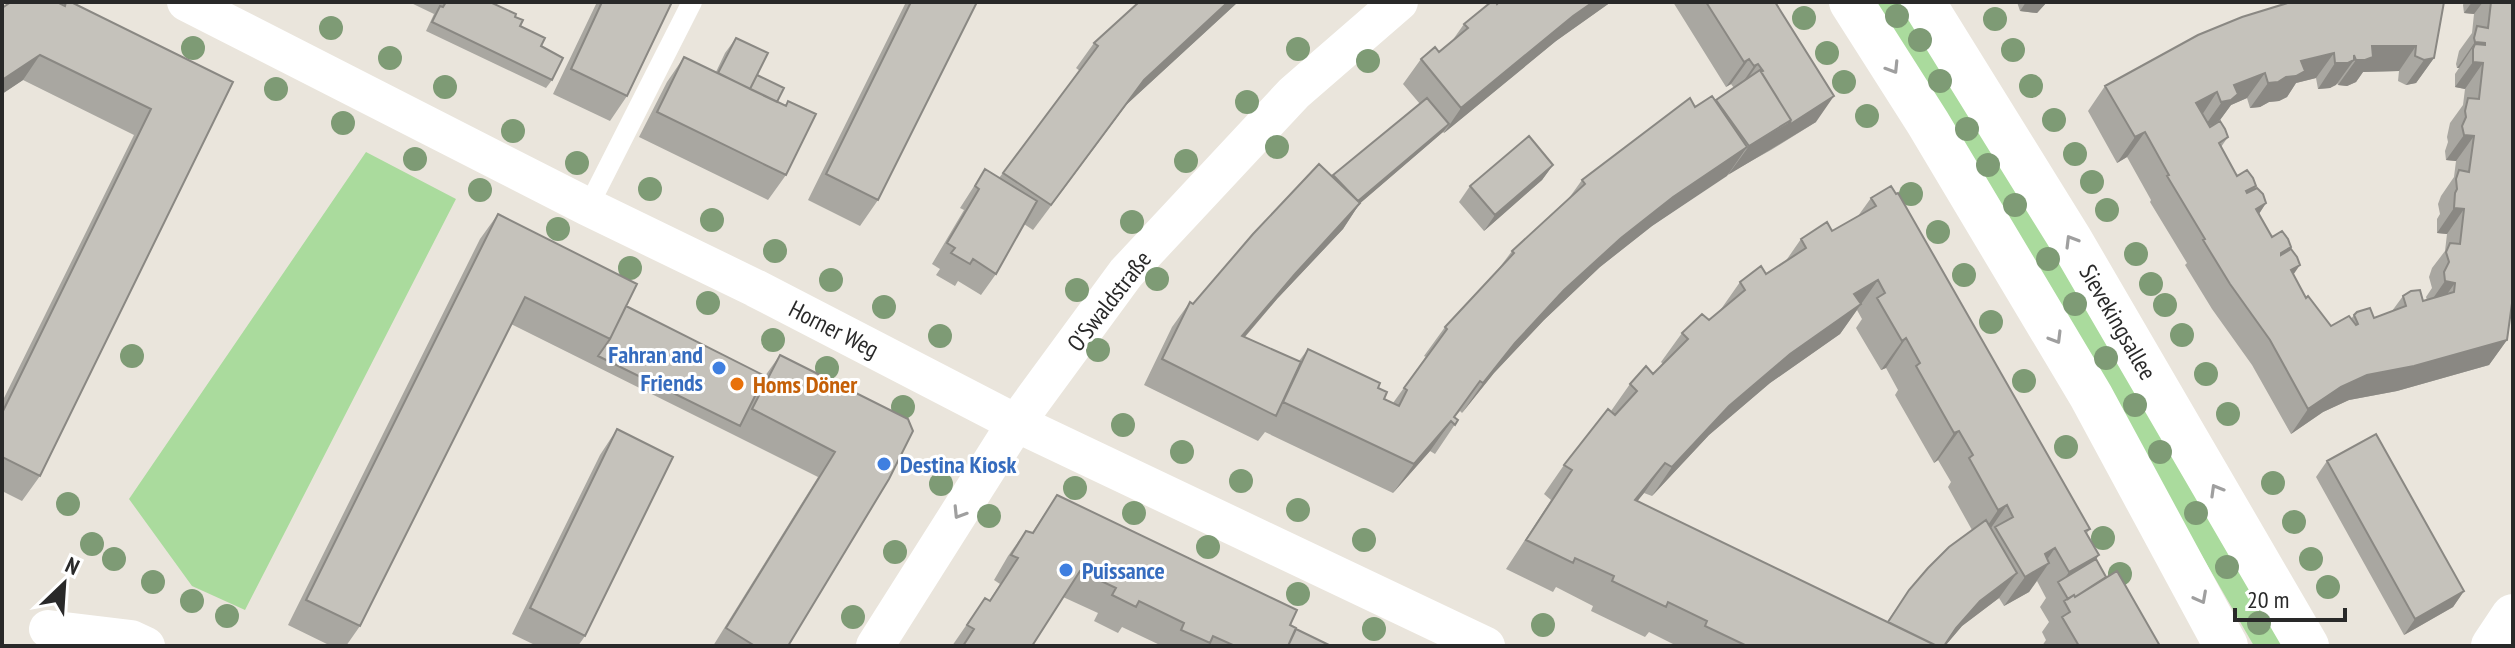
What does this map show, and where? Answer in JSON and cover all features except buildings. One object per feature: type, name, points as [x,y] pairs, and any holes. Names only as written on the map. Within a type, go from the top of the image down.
[{"type":"main road","points":[[1851,2],[1928,123],[2091,396],[2226,646]]},
{"type":"main road","name":"Sievekingsallee","points":[[1923,2],[2070,239],[2307,646]]},
{"type":"main road","points":[[2493,646],[2513,616]]},
{"type":"street","name":"Horner Weg","points":[[186,2],[1016,423],[1486,646]]},
{"type":"street","name":"O'Swaldstraße","points":[[875,646],[1016,423],[1126,273],[1294,93],[1399,2]]},
{"type":"street","points":[[48,629],[131,639],[146,646]]},
{"type":"lane","points":[[588,207],[692,2]]},
{"type":"green space","points":[[1871,2],[1911,2],[2287,646],[2254,646],[2064,317]]},
{"type":"green space","points":[[366,152],[456,199],[245,610],[192,586],[129,499]]},
{"type":"place","name":"Fahran and Friends","points":[[719,368]]},
{"type":"place","name":"Homs Döner","points":[[737,384]]},
{"type":"place","name":"Destina Kiosk","points":[[884,464]]},
{"type":"place","name":"Puissance","points":[[1066,570]]}]
